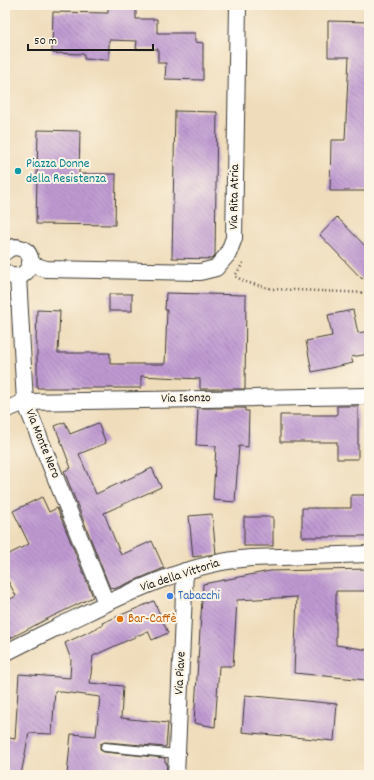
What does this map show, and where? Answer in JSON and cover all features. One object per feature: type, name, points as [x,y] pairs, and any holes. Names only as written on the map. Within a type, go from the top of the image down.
[{"type":"street","name":"Via Rita Atria","points":[[30,264],[46,269],[200,272],[216,268],[228,254],[234,238],[238,5]]},
{"type":"street","points":[[5,252],[11,248],[21,248],[28,254],[30,264],[26,272],[12,274]]},
{"type":"street","name":"Via Monte Nero","points":[[12,274],[25,402],[106,603]]},
{"type":"street","name":"Via Isonzo","points":[[5,410],[25,402],[369,396]]},
{"type":"street","name":"Via della Vittoria","points":[[5,653],[106,603],[148,584],[185,571],[234,560],[270,557],[369,554]]},
{"type":"street","name":"Via Piave","points":[[176,775],[185,571]]},
{"type":"lane","points":[[105,747],[177,754]]},
{"type":"path","points":[[235,276],[245,282],[273,289],[369,293]]},
{"type":"building","points":[[108,5],[136,5],[136,19],[157,19],[157,33],[195,33],[195,42],[203,43],[203,80],[165,79],[166,63],[158,63],[158,49],[136,49],[137,41],[109,40],[109,60],[84,59],[84,54],[52,53],[53,12],[108,13]]},
{"type":"building","points":[[328,21],[369,22],[369,191],[330,191],[331,140],[345,140],[349,57],[328,57]]},
{"type":"building","points":[[175,111],[217,112],[215,255],[211,259],[172,258]]},
{"type":"building","points":[[38,130],[80,131],[79,174],[116,174],[115,225],[36,224]]},
{"type":"building","points":[[337,217],[369,250],[369,272],[362,279],[320,235]]},
{"type":"building","points":[[166,293],[246,295],[245,389],[200,389],[200,379],[141,376],[141,388],[37,388],[37,310],[60,311],[58,353],[110,353],[110,364],[165,364],[167,310],[165,310]]},
{"type":"building","points":[[109,294],[132,294],[132,311],[109,311]]},
{"type":"building","points":[[353,310],[358,333],[369,331],[369,354],[351,357],[353,363],[312,372],[306,341],[332,336],[328,315]]},
{"type":"building","points":[[337,406],[358,406],[358,459],[337,459],[337,442],[280,442],[280,415],[337,415]]},
{"type":"building","points":[[199,408],[245,408],[245,411],[249,411],[248,447],[239,446],[235,502],[213,500],[216,446],[196,445]]},
{"type":"building","points":[[65,422],[70,434],[98,423],[106,443],[79,454],[96,494],[152,468],[161,487],[104,513],[121,555],[152,541],[164,568],[114,589],[113,587],[110,588],[64,471],[71,468],[55,426]]},
{"type":"building","points":[[351,495],[369,495],[369,536],[302,537],[302,508],[351,508]]},
{"type":"building","points":[[42,497],[49,512],[57,508],[93,597],[5,641],[5,602],[16,596],[5,575],[5,556],[29,544],[13,511]]},
{"type":"building","points":[[212,514],[216,554],[193,557],[189,516]]},
{"type":"building","points":[[244,517],[273,517],[273,546],[244,546]]},
{"type":"building","points":[[369,569],[369,591],[336,591],[336,645],[369,650],[366,680],[294,673],[297,597],[237,600],[233,666],[219,666],[215,727],[194,723],[203,584],[270,571]]},
{"type":"building","points":[[154,601],[168,633],[152,640],[148,631],[93,656],[90,683],[123,686],[121,718],[168,723],[166,747],[105,742],[100,744],[100,750],[104,752],[165,758],[165,762],[167,763],[166,775],[67,775],[71,734],[96,736],[100,697],[55,691],[52,734],[29,733],[21,775],[5,775],[5,737],[15,739],[19,674],[70,678],[71,660],[65,643],[103,625],[102,623]]},
{"type":"building","points":[[245,695],[337,704],[334,741],[242,732]]},
{"type":"place","name":"Piazza Donne della Resistenza","points":[[18,171]]},
{"type":"place","name":"Tabacchi","points":[[170,596]]},
{"type":"place","name":"Bar-Caffè","points":[[120,619]]}]
